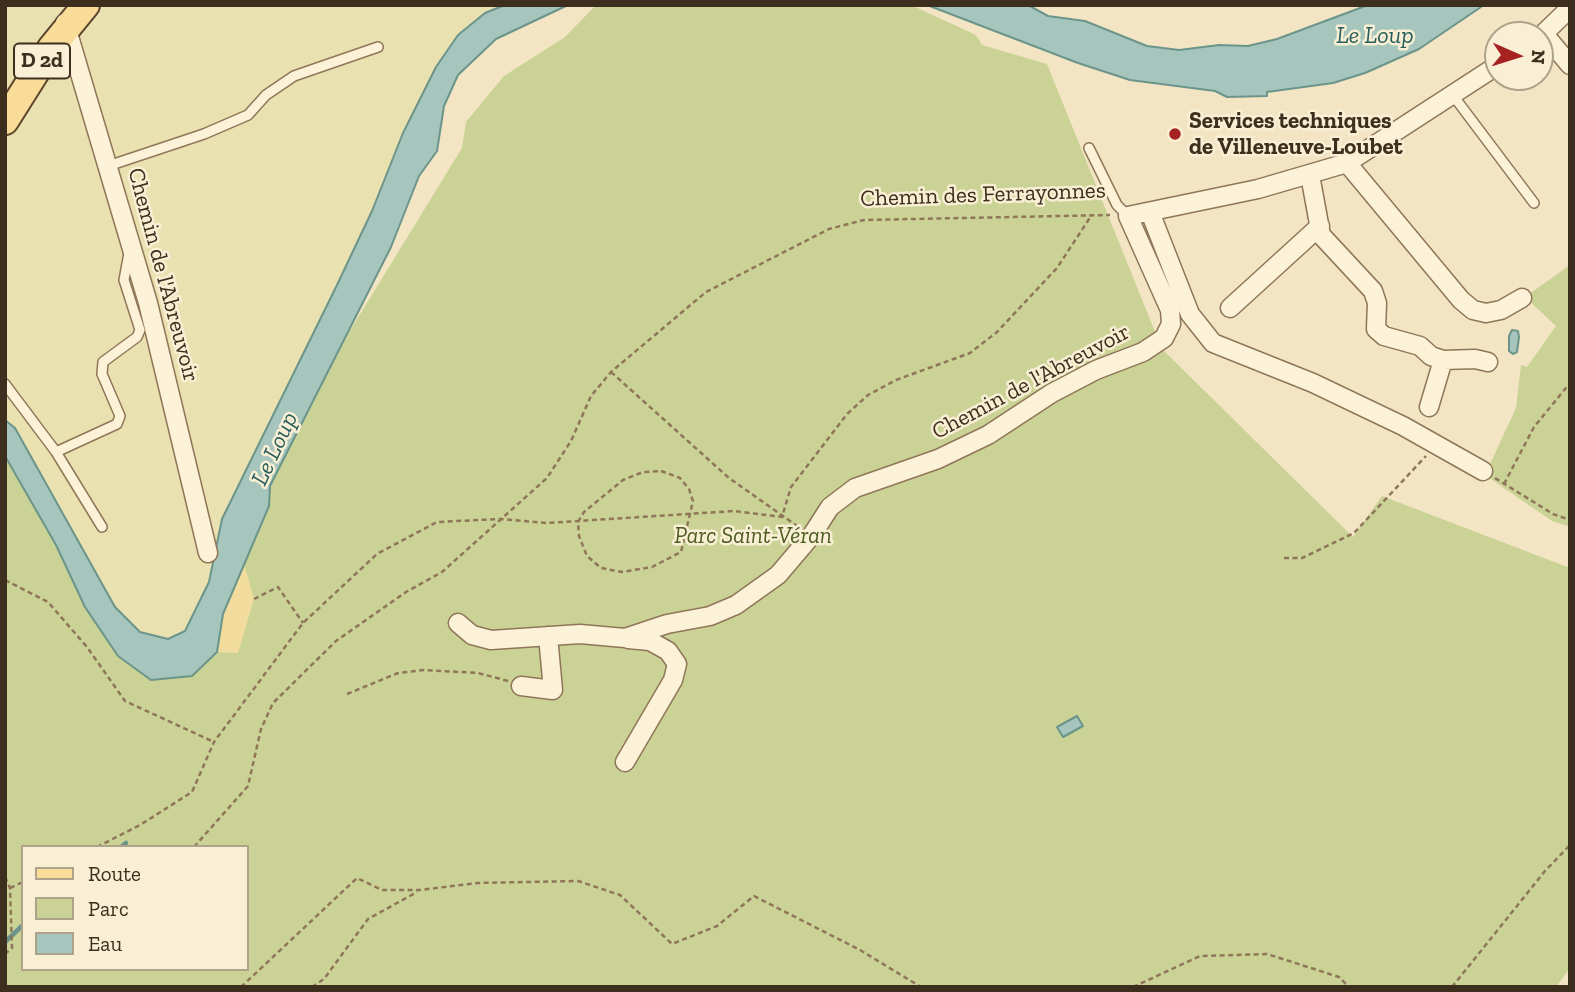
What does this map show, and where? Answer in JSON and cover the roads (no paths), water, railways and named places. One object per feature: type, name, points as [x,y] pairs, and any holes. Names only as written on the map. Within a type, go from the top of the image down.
[{"type":"main road","name":"D 2d","points":[[5,102],[41,43],[72,13]]},
{"type":"main road","name":"D 2d","points":[[5,121],[72,13]]},
{"type":"street","points":[[1554,24],[1570,8]]},
{"type":"street","name":"Chemin de l'Abreuvoir","points":[[72,13],[70,38],[148,303],[208,553]]},
{"type":"street","points":[[1554,48],[1570,65]]},
{"type":"street","points":[[1128,216],[1310,175],[1347,163],[1484,74]]},
{"type":"street","points":[[1347,163],[1461,300],[1473,310],[1486,313],[1501,310],[1522,298]]},
{"type":"street","points":[[1310,175],[1321,235],[1373,291],[1377,303],[1376,329],[1384,336],[1420,346],[1432,356],[1443,360],[1475,359],[1488,362]]},
{"type":"street","points":[[1150,212],[1190,314],[1213,343],[1312,383],[1403,426],[1483,471]]},
{"type":"street","name":"Chemin de l'Abreuvoir","points":[[625,638],[667,624],[710,616],[736,605],[778,575],[812,535],[830,507],[855,488],[938,459],[988,435],[1052,393],[1096,370],[1143,352],[1164,338],[1171,324],[1170,310],[1128,216]]},
{"type":"street","points":[[1230,308],[1320,226]]},
{"type":"street","points":[[1429,407],[1443,360]]},
{"type":"street","points":[[458,623],[472,635],[491,640],[580,634],[650,641],[668,651],[677,664],[673,680],[625,762]]},
{"type":"street","points":[[522,686],[553,690],[548,636]]},
{"type":"lane","points":[[108,166],[204,134],[248,115],[266,95],[295,76],[378,47]]},
{"type":"lane","points":[[1452,94],[1534,203]]},
{"type":"lane","points":[[1089,148],[1117,205],[1128,216]]},
{"type":"lane","points":[[57,452],[117,424],[120,416],[102,374],[103,362],[137,337],[140,330],[124,280],[131,245]]},
{"type":"lane","points":[[5,384],[57,452],[102,527]]},
{"type":"water","name":"Le Loup","points":[[505,5],[568,5],[496,39],[458,75],[444,106],[437,151],[419,176],[391,247],[270,486],[269,506],[223,614],[217,652],[192,676],[151,680],[118,656],[85,607],[56,545],[5,456],[5,420],[15,428],[115,607],[140,632],[168,639],[185,631],[209,582],[222,519],[337,285],[372,211],[403,133],[436,67],[458,35],[485,13]]},
{"type":"water","name":"Le Loup","points":[[927,5],[1028,5],[1048,16],[1085,21],[1147,46],[1179,50],[1219,45],[1248,46],[1277,39],[1368,5],[1484,5],[1419,49],[1365,73],[1333,83],[1267,92],[1267,96],[1227,97],[1215,91],[1130,80]]},
{"type":"water","points":[[1512,330],[1518,331],[1519,337],[1517,352],[1513,354],[1509,351],[1509,336]]},
{"type":"water","points":[[1077,716],[1083,726],[1063,737],[1057,727]]},
{"type":"waterway","points":[[5,942],[21,927]]},
{"type":"place","name":"Services techniques de Villeneuve-Loubet","points":[[1175,134]]},
{"type":"park label","name":"Parc Saint-Véran","points":[[753,536]]}]
